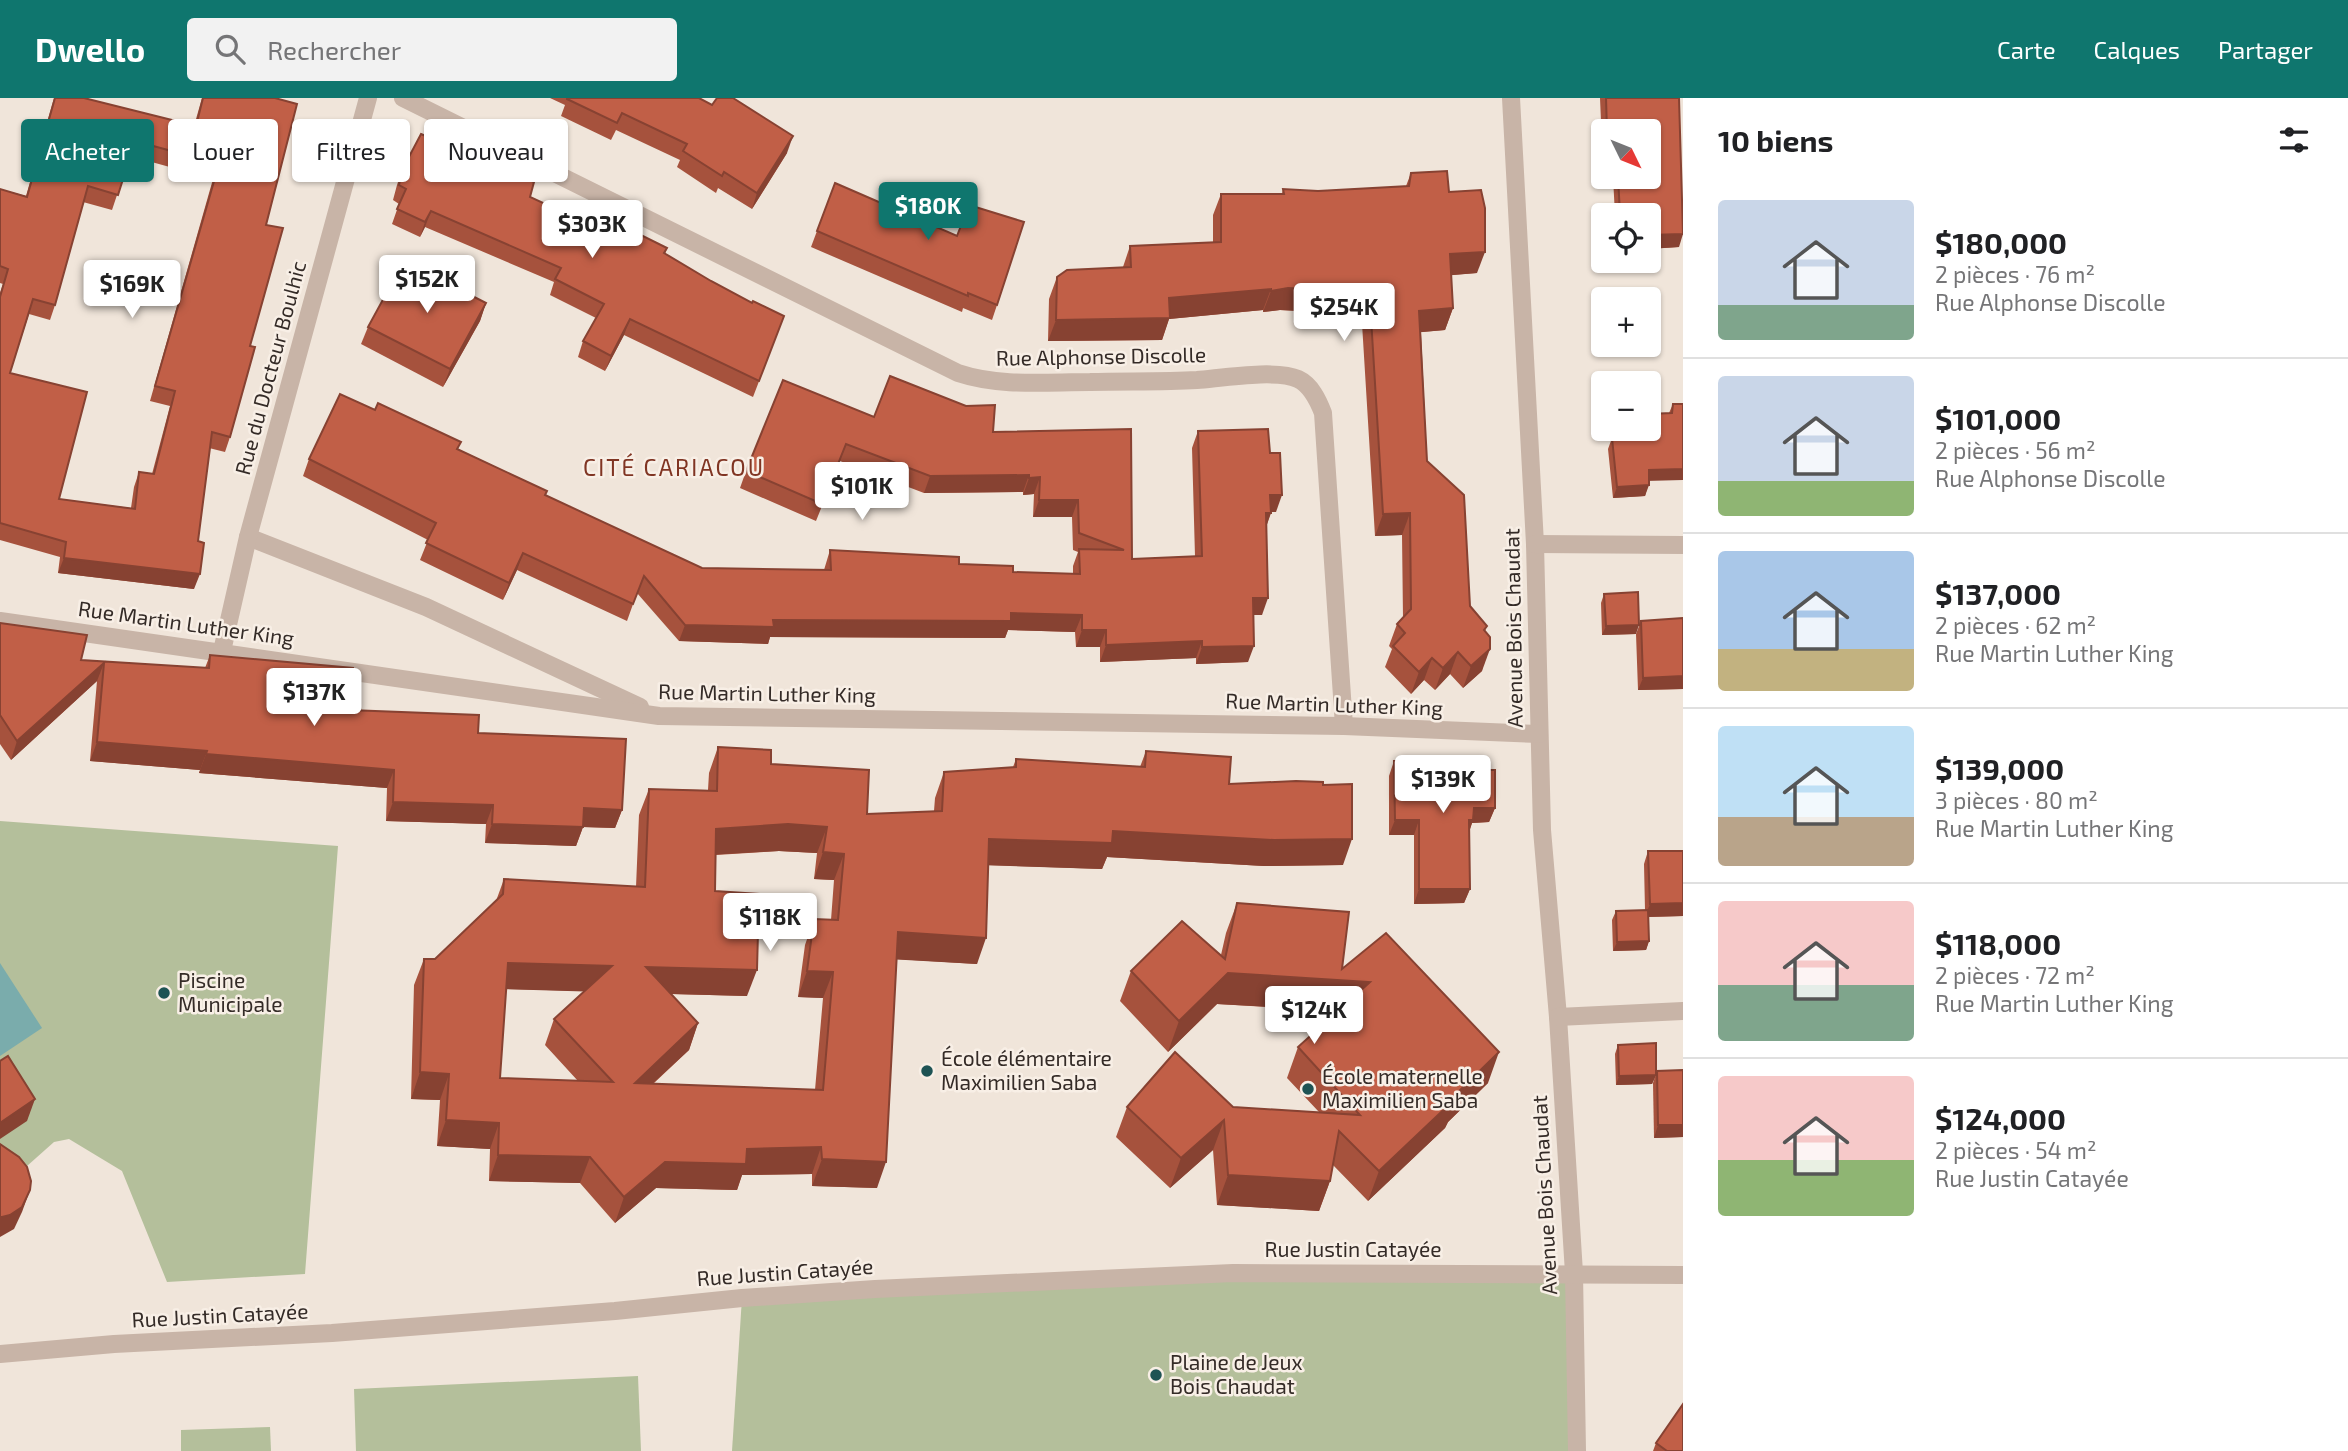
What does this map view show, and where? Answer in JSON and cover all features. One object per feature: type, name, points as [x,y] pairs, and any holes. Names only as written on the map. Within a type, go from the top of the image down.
[{"type":"street","name":"Rue du Docteur Boulhic","points":[[222,651],[248,537],[368,98]]},
{"type":"street","name":"Rue Alphonse Discolle","points":[[403,98],[933,360],[980,380],[1011,383],[1190,380],[1267,375],[1296,378],[1305,383],[1316,397],[1323,413],[1344,726]]},
{"type":"street","name":"Avenue Bois Chaudat","points":[[1511,98],[1535,544],[1542,830],[1558,1017],[1574,1273],[1577,1451]]},
{"type":"street","points":[[248,537],[426,607],[659,716]]},
{"type":"street","points":[[1535,544],[1683,545]]},
{"type":"street","name":"Rue Martin Luther King","points":[[0,621],[659,716],[1344,726],[1539,734]]},
{"type":"street","points":[[1558,1017],[1683,1011]]},
{"type":"street","name":"Rue Justin Catayée","points":[[0,1354],[114,1344],[332,1333],[875,1289],[1233,1273],[1683,1275]]},
{"type":"green space","name":"Piscine Municipale","points":[[0,821],[338,846],[305,1274],[167,1282],[122,1171],[69,1139],[54,1142],[27,1166],[25,1186],[0,1181]]},
{"type":"green space","name":"Plaine de Jeux Bois Chaudat","points":[[1574,1273],[1577,1451],[732,1451],[742,1298],[875,1289]]},
{"type":"green space","points":[[638,1376],[641,1451],[356,1451],[354,1389]]},
{"type":"green space","points":[[270,1427],[271,1451],[181,1451],[181,1430]]},
{"type":"water","points":[[0,963],[42,1028],[0,1056]]},
{"type":"building","points":[[55,98],[84,98],[168,119],[168,150],[154,146],[154,119],[49,119]]},
{"type":"building","points":[[203,98],[275,98],[297,104],[278,178],[278,119],[198,119]]},
{"type":"building","points":[[567,98],[699,98],[712,105],[717,98],[733,98],[793,136],[757,193],[724,172],[722,176],[683,151],[687,144],[622,113],[617,123]]},
{"type":"building","points":[[1606,98],[1679,98],[1683,234],[1661,235],[1661,203],[1619,203],[1619,189],[1661,189],[1661,119],[1607,119]]},
{"type":"building","points":[[421,134],[424,135],[424,182],[534,182],[530,197],[584,222],[585,220],[637,242],[641,235],[667,248],[664,253],[711,281],[752,303],[753,301],[784,316],[759,381],[630,319],[611,356],[583,341],[604,304],[555,279],[561,268],[431,211],[425,222],[397,209],[406,189],[399,185],[400,182],[410,182],[410,155]]},
{"type":"building","points":[[1447,171],[1449,192],[1481,190],[1485,208],[1485,252],[1450,254],[1453,308],[1419,311],[1427,461],[1464,495],[1470,606],[1487,626],[1484,630],[1490,637],[1490,649],[1471,666],[1458,652],[1443,668],[1432,658],[1419,672],[1393,646],[1405,633],[1397,624],[1411,609],[1410,513],[1383,514],[1369,285],[1328,290],[1271,289],[1169,298],[1170,318],[1056,320],[1057,277],[1067,270],[1131,267],[1130,246],[1221,242],[1221,194],[1284,194],[1283,189],[1318,191],[1409,186],[1411,173]]},
{"type":"building","points":[[31,182],[122,182],[118,195],[88,186],[55,305],[33,299],[10,373],[87,392],[59,499],[135,509],[139,472],[154,474],[175,391],[155,386],[214,182],[277,182],[266,225],[283,228],[250,346],[255,347],[230,437],[212,432],[198,541],[204,543],[200,574],[64,558],[66,542],[0,523],[0,297],[8,269],[0,266],[0,189],[27,197]]},
{"type":"building","points":[[835,183],[957,236],[969,205],[1024,222],[997,305],[968,293],[968,296],[817,231]]},
{"type":"building","points":[[404,261],[486,303],[450,369],[368,327]]},
{"type":"building","points":[[890,376],[966,406],[995,405],[993,432],[1131,429],[1132,559],[1202,556],[1198,431],[1268,429],[1270,453],[1280,453],[1282,495],[1270,495],[1271,513],[1266,513],[1268,598],[1253,598],[1254,646],[1202,647],[1202,641],[1106,645],[1106,630],[1082,630],[1082,615],[1011,613],[1011,621],[773,620],[774,627],[685,625],[644,576],[633,604],[523,553],[509,583],[426,543],[436,523],[309,459],[340,394],[375,410],[378,403],[461,442],[457,449],[547,491],[545,495],[702,568],[831,570],[830,550],[959,557],[959,564],[1013,566],[1013,572],[1080,574],[1079,549],[1124,550],[1079,533],[1078,500],[1039,500],[1040,477],[930,476],[846,444],[822,504],[746,471],[783,380],[874,417]]},
{"type":"building","points":[[1673,404],[1683,404],[1683,469],[1649,470],[1649,485],[1617,487],[1612,441],[1661,441],[1661,413],[1672,413]]},
{"type":"building","points":[[1638,592],[1639,625],[1606,626],[1604,594]]},
{"type":"building","points":[[1683,618],[1683,676],[1643,678],[1641,621]]},
{"type":"building","points":[[0,623],[87,635],[81,660],[209,668],[210,655],[353,668],[349,710],[479,715],[478,733],[626,739],[622,810],[584,808],[583,827],[492,824],[493,805],[393,802],[394,770],[97,742],[104,663],[17,741],[0,715]]},
{"type":"building","points":[[718,747],[771,750],[771,764],[869,770],[867,814],[942,811],[944,772],[1016,767],[1016,759],[1145,767],[1146,751],[1231,757],[1229,784],[1296,781],[1323,782],[1323,785],[1352,784],[1352,839],[1274,840],[1113,831],[1112,843],[989,839],[986,938],[898,932],[886,1162],[822,1159],[821,1147],[747,1149],[746,1164],[665,1162],[624,1197],[590,1157],[498,1155],[499,1123],[446,1120],[449,1074],[420,1072],[424,959],[435,959],[503,894],[504,879],[645,887],[649,789],[717,791]],"holes":[[[788,824],[827,827],[823,852],[844,854],[838,920],[814,919],[807,971],[833,972],[823,1090],[635,1083],[698,1023],[646,967],[757,970],[759,894],[715,891],[716,829]],[[508,963],[612,966],[554,1019],[613,1082],[500,1078]]]},
{"type":"building","points":[[1473,760],[1473,770],[1495,770],[1495,808],[1474,808],[1473,820],[1469,820],[1470,889],[1419,889],[1419,820],[1395,820],[1394,761]]},
{"type":"building","points":[[1648,851],[1683,851],[1683,903],[1650,904]]},
{"type":"building","points":[[1237,903],[1349,912],[1342,969],[1386,933],[1499,1052],[1454,1096],[1456,1098],[1379,1171],[1339,1131],[1330,1181],[1228,1175],[1224,1120],[1181,1158],[1127,1107],[1175,1052],[1233,1107],[1360,1115],[1298,1047],[1370,982],[1228,973],[1179,1021],[1131,971],[1182,921],[1225,959]]},
{"type":"building","points":[[1648,910],[1649,941],[1617,942],[1616,911]]},
{"type":"building","points":[[1656,1043],[1656,1075],[1619,1076],[1618,1045]]},
{"type":"building","points":[[8,1056],[35,1099],[0,1123],[0,1061]]},
{"type":"building","points":[[1683,1070],[1683,1125],[1658,1125],[1657,1071]]},
{"type":"building","points":[[0,1144],[19,1157],[27,1167],[31,1181],[22,1207],[2,1217],[0,1217]]},
{"type":"building","points":[[1683,1404],[1683,1451],[1667,1451],[1656,1443]]},
{"type":"place","name":"Piscine Municipale","points":[[164,993]]},
{"type":"place","name":"École élémentaire Maximilien Saba","points":[[927,1071]]},
{"type":"place","name":"École maternelle Maximilien Saba","points":[[1308,1089]]},
{"type":"place","name":"Plaine de Jeux Bois Chaudat","points":[[1156,1375]]},
{"type":"district","name":"CITÉ CARIACOU","points":[[674,468]]}]
